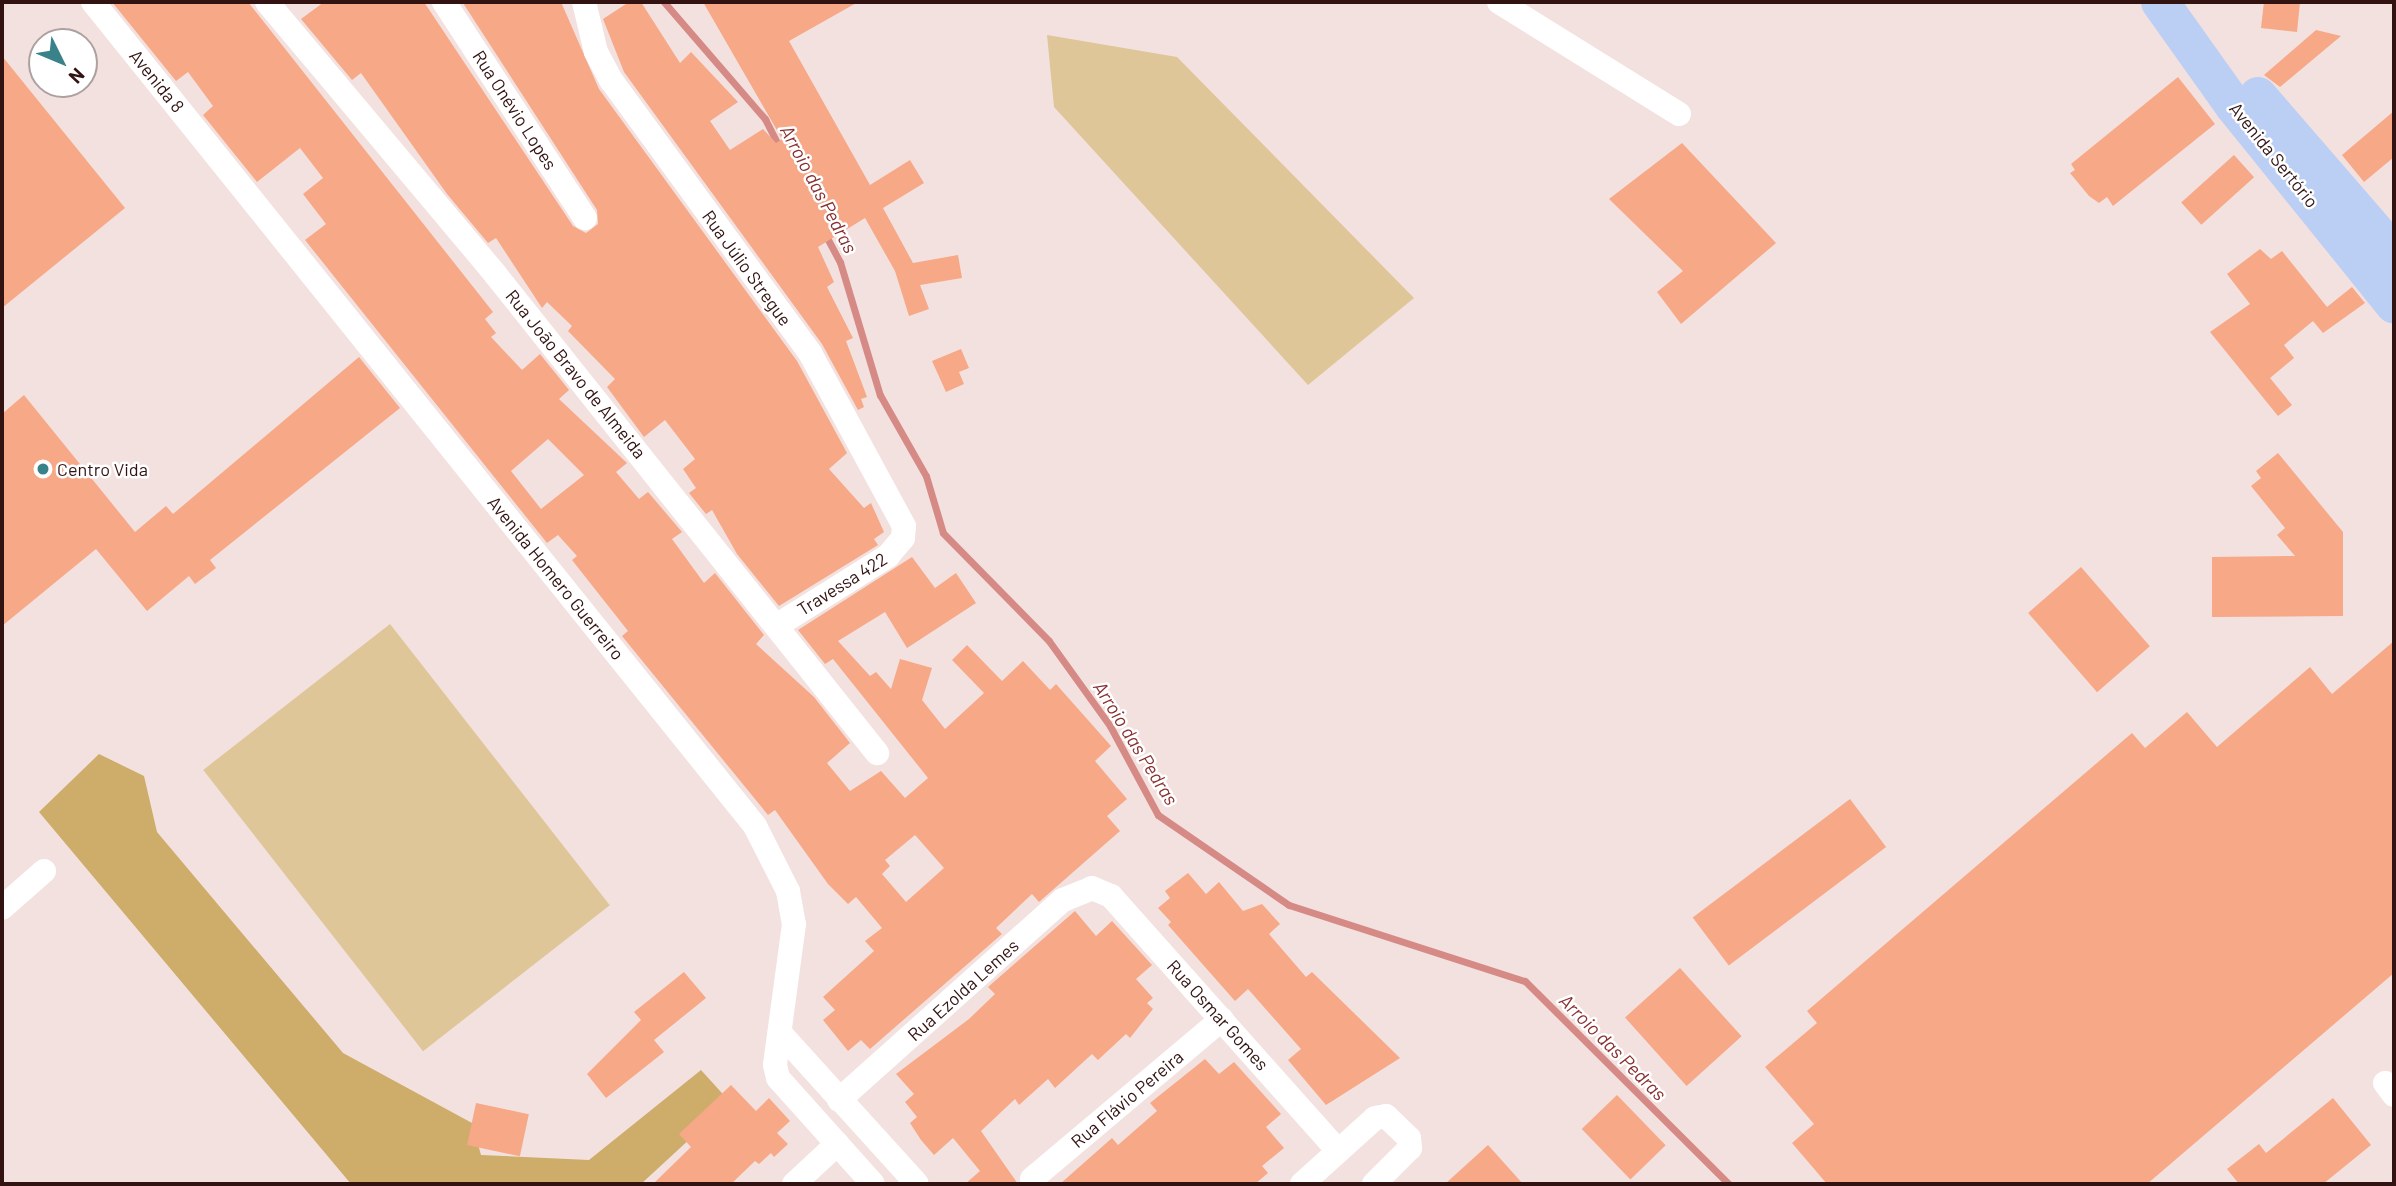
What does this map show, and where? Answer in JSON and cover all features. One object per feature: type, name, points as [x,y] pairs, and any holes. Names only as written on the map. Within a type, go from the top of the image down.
[{"type":"main road","name":"Avenida Sertório","points":[[2160,2],[2234,106],[2394,304]]},
{"type":"main road","name":"Avenida Sertório","points":[[2170,2],[2394,253]]},
{"type":"street","name":"Avenida 8","points":[[93,2],[221,160]]},
{"type":"street","name":"Rua João Bravo de Almeida","points":[[267,2],[495,274],[877,753]]},
{"type":"street","name":"Rua Onévio Lopes","points":[[444,2],[585,218]]},
{"type":"street","name":"Rua Júlio Stregue","points":[[584,2],[596,52],[611,80],[810,353],[898,514],[903,538]]},
{"type":"street","points":[[1499,2],[1679,114]]},
{"type":"street","name":"Avenida Homero Guerreiro","points":[[221,160],[755,826],[788,891],[794,924],[778,1078],[873,1184]]},
{"type":"street","name":"Travessa 422","points":[[776,626],[888,556],[903,538]]},
{"type":"street","points":[[2,908],[44,871]]},
{"type":"street","name":"Rua Osmar Gomes","points":[[1092,888],[1111,896],[1338,1151]]},
{"type":"street","name":"Rua Ezolda Lemes","points":[[839,1100],[1063,900],[1092,888]]},
{"type":"street","name":"Rua Flávio Pereira","points":[[1032,1179],[1222,1020]]},
{"type":"street","points":[[781,1034],[918,1184]]},
{"type":"street","points":[[1302,1184],[1374,1118],[1390,1117],[1411,1142],[1389,1179]]},
{"type":"street","points":[[794,1184],[837,1144]]},
{"type":"shaded area","points":[[1047,35],[1177,57],[1414,298],[1308,385],[1054,107]]},
{"type":"shaded area","points":[[390,624],[610,905],[423,1051],[203,770]]},
{"type":"shaded area","points":[[99,754],[144,776],[157,832],[343,1053],[472,1123],[481,1155],[589,1160],[701,1070],[730,1102],[641,1184],[351,1184],[39,812]]},
{"type":"building","points":[[112,2],[248,2],[493,312],[485,319],[496,333],[491,337],[522,370],[540,354],[569,390],[559,399],[627,463],[616,472],[639,499],[648,492],[682,532],[672,539],[704,583],[715,573],[764,635],[756,644],[814,697],[850,743],[827,763],[850,791],[881,771],[905,798],[928,778],[833,659],[825,664],[798,630],[912,557],[935,588],[956,573],[976,603],[907,648],[885,612],[838,641],[870,676],[876,672],[891,689],[900,659],[932,668],[922,700],[945,729],[984,693],[952,660],[967,645],[1002,681],[1023,661],[1050,690],[1056,684],[1111,746],[1095,761],[1127,799],[1107,816],[1120,831],[1039,902],[1032,894],[996,928],[1002,934],[870,1049],[861,1040],[848,1051],[823,1020],[835,1010],[823,997],[874,951],[865,941],[882,928],[856,897],[848,904],[828,884],[775,810],[768,815],[622,636],[628,631],[572,560],[577,556],[558,535],[547,543],[305,240],[326,224],[303,194],[323,178],[300,148],[257,182],[203,115],[213,106],[188,72],[176,81]],"holes":[[[548,439],[584,475],[541,509],[511,471]],[[915,835],[944,868],[906,902],[882,874],[890,866],[885,860]]]},
{"type":"building","points":[[324,2],[424,2],[573,226],[586,233],[598,224],[597,210],[463,3],[561,2],[599,89],[797,361],[847,453],[829,469],[864,508],[871,503],[884,532],[874,539],[878,545],[779,606],[737,554],[712,510],[706,514],[689,493],[696,488],[683,469],[695,459],[665,420],[644,437],[607,387],[615,379],[568,331],[572,326],[547,302],[542,308],[496,238],[488,243],[447,194],[361,73],[352,80],[301,19]]},
{"type":"building","points":[[629,2],[641,2],[680,63],[691,52],[738,102],[710,121],[730,150],[763,129],[776,143],[782,139],[703,2],[858,2],[789,41],[870,185],[910,160],[924,183],[883,208],[913,263],[958,255],[962,278],[920,285],[929,309],[909,316],[895,271],[865,218],[818,247],[834,282],[827,287],[853,338],[846,341],[867,397],[861,399],[864,407],[858,410],[822,344],[624,72],[603,19]]},
{"type":"building","points":[[2264,2],[2300,2],[2297,32],[2261,28]]},
{"type":"building","points":[[2316,30],[2341,36],[2280,87],[2264,75]]},
{"type":"building","points":[[2,56],[28,88],[28,98],[36,98],[125,208],[2,308]]},
{"type":"building","points":[[2178,77],[2215,124],[2113,206],[2107,197],[2099,203],[2089,196],[2070,173],[2075,170],[2071,164]]},
{"type":"building","points":[[2394,111],[2394,157],[2364,182],[2342,155]]},
{"type":"building","points":[[1682,143],[1776,243],[1681,324],[1657,292],[1683,271],[1609,199]]},
{"type":"building","points":[[2234,155],[2254,177],[2201,225],[2181,203]]},
{"type":"building","points":[[2260,249],[2271,259],[2282,251],[2327,307],[2352,287],[2365,303],[2323,333],[2313,321],[2284,345],[2294,358],[2270,378],[2292,405],[2278,416],[2210,332],[2250,304],[2227,274]]},
{"type":"building","points":[[961,349],[969,368],[959,372],[964,384],[946,392],[932,361]]},
{"type":"building","points":[[359,357],[400,408],[210,560],[216,568],[195,584],[189,576],[147,611],[96,549],[2,626],[2,414],[24,395],[135,532],[166,506],[173,514]]},
{"type":"building","points":[[2278,453],[2343,532],[2343,616],[2212,617],[2212,557],[2295,556],[2277,535],[2285,528],[2251,486],[2261,478],[2256,471]]},
{"type":"building","points":[[2081,567],[2150,646],[2097,692],[2028,613]]},
{"type":"building","points":[[2394,641],[2394,973],[2147,1184],[1827,1184],[1792,1143],[1814,1124],[1765,1067],[1817,1023],[1807,1011],[2132,733],[2145,748],[2187,712],[2217,747],[2310,667],[2332,694]]},
{"type":"building","points":[[1850,799],[1886,847],[1729,965],[1693,918]]},
{"type":"building","points":[[1188,873],[1206,894],[1219,882],[1243,911],[1262,904],[1280,924],[1269,934],[1306,977],[1312,972],[1400,1058],[1326,1105],[1288,1060],[1301,1049],[1248,989],[1235,1001],[1168,925],[1171,922],[1158,908],[1170,898],[1165,891]]},
{"type":"building","points":[[1075,911],[1096,936],[1112,921],[1152,965],[1136,979],[1153,998],[1147,1003],[1153,1009],[1130,1038],[1126,1034],[1098,1060],[1092,1054],[1055,1088],[1048,1079],[1019,1105],[1015,1099],[981,1131],[1018,1184],[965,1184],[980,1171],[953,1138],[934,1155],[921,1140],[910,1123],[917,1117],[905,1102],[914,1094],[896,1074],[969,1019],[995,994],[988,987]]},
{"type":"building","points":[[1680,968],[1742,1036],[1687,1086],[1625,1018]]},
{"type":"building","points":[[684,972],[706,998],[654,1040],[664,1052],[606,1098],[587,1074],[641,1020],[634,1012]]},
{"type":"building","points":[[1205,1059],[1219,1074],[1234,1062],[1281,1114],[1266,1127],[1284,1148],[1262,1166],[1268,1173],[1255,1184],[1060,1184],[1112,1138],[1118,1145],[1157,1111],[1150,1103]]},
{"type":"building","points":[[731,1085],[756,1111],[769,1098],[790,1121],[777,1133],[788,1144],[774,1157],[771,1153],[759,1164],[755,1161],[731,1184],[653,1184],[691,1147],[679,1134]]},
{"type":"building","points":[[1617,1095],[1666,1145],[1630,1179],[1582,1129]]},
{"type":"building","points":[[2333,1098],[2371,1145],[2323,1184],[2239,1184],[2227,1169],[2259,1144],[2266,1153]]},
{"type":"building","points":[[476,1103],[529,1114],[520,1156],[467,1145]]},
{"type":"building","points":[[1488,1145],[1523,1184],[1445,1184]]},
{"type":"waterway","name":"Arroio das Pedras","points":[[664,2],[765,119],[780,149]]},
{"type":"waterway","name":"Arroio das Pedras","points":[[825,234],[840,262],[880,395],[926,476],[943,533],[1049,641],[1110,726],[1158,815],[1289,905],[1525,981],[1729,1184]]},
{"type":"place","name":"Centro Vida","points":[[43,469]]}]
